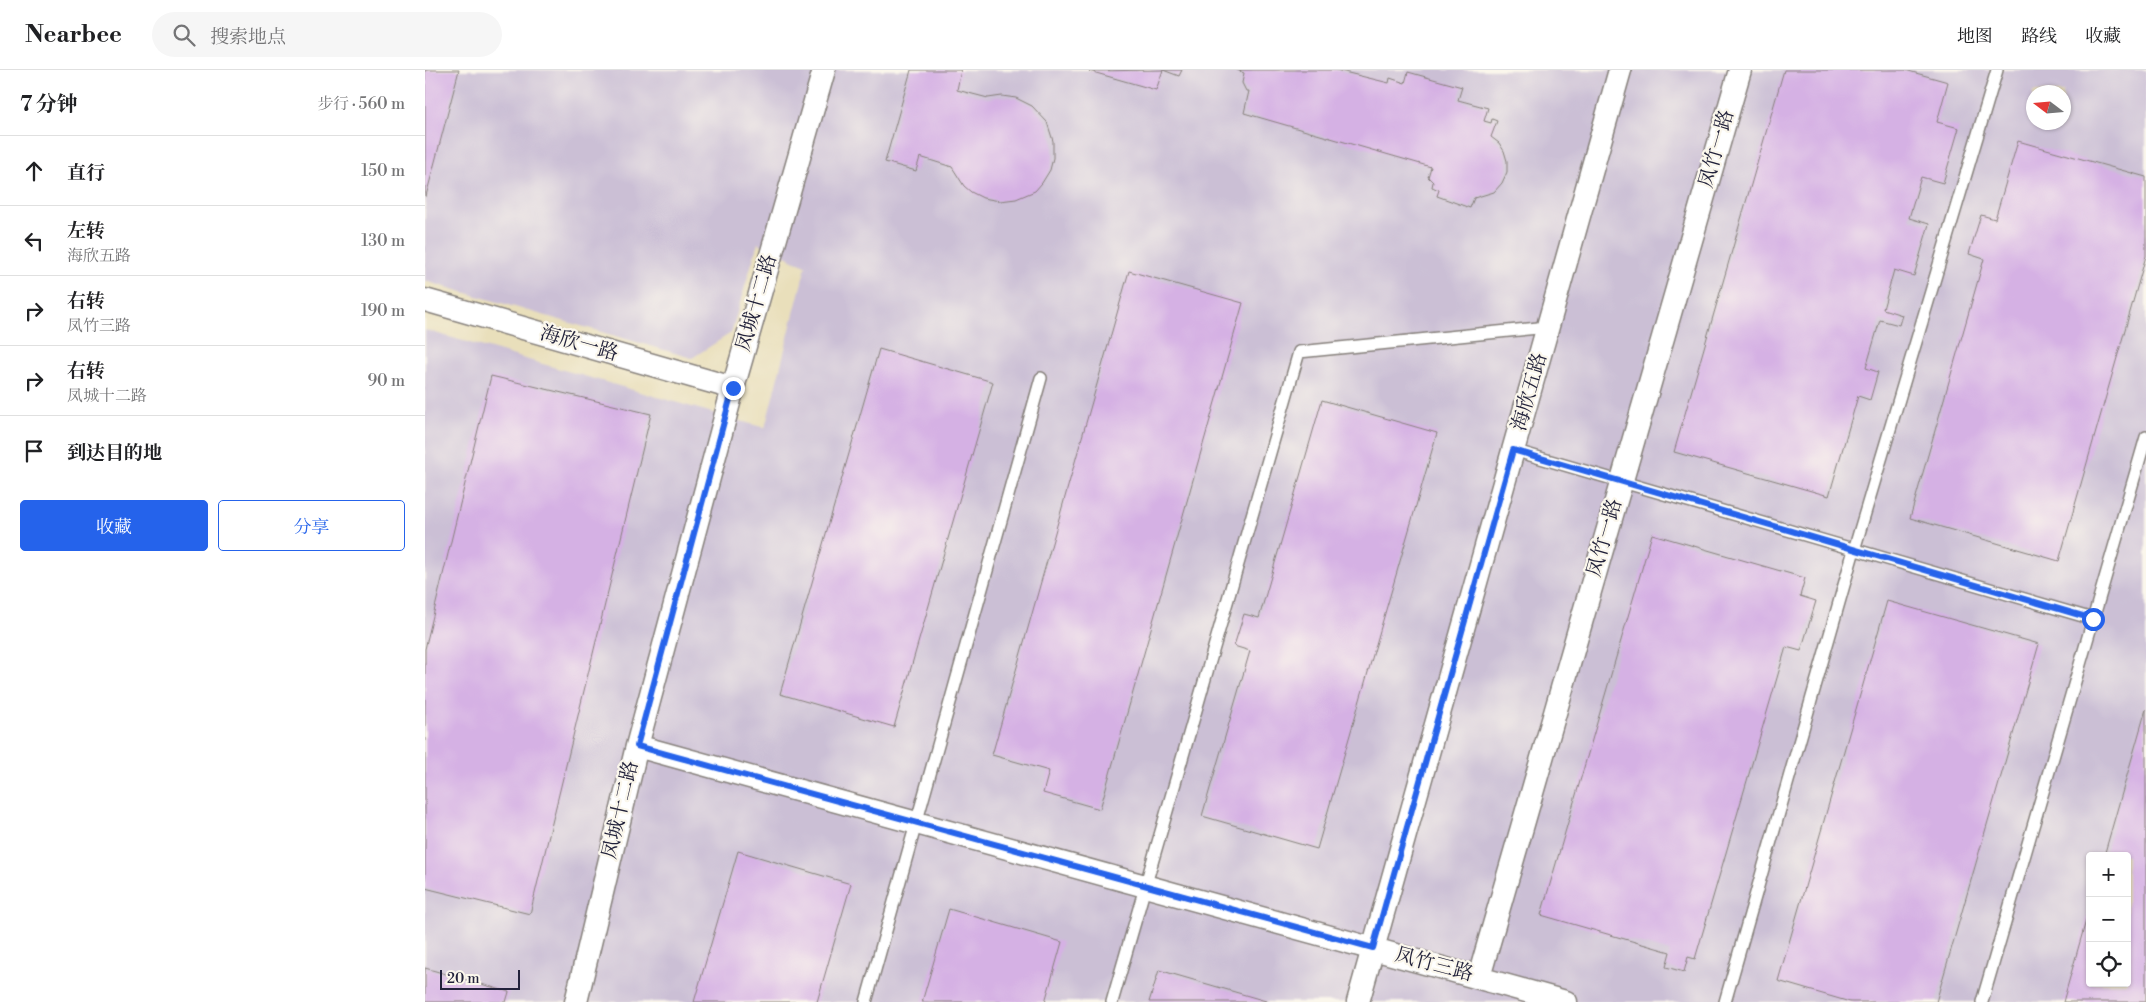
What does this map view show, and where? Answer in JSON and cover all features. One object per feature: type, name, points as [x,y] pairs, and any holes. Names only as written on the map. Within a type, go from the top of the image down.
[{"type":"street","name":"凤城十二路","points":[[576,1002],[637,746],[733,388],[824,70]]},
{"type":"street","name":"海欣五路","points":[[1358,1002],[1620,70]]},
{"type":"street","name":"凤竹一路","points":[[1479,977],[1740,70]]},
{"type":"street","name":"海欣一路","points":[[425,300],[733,388]]},
{"type":"street","name":"凤竹三路","points":[[637,746],[1566,1002]]},
{"type":"lane","points":[[1725,1002],[1854,550],[1997,70]]},
{"type":"lane","points":[[1112,1002],[1299,352],[1548,327]]},
{"type":"lane","points":[[866,1002],[1041,378]]},
{"type":"lane","points":[[1982,1002],[2146,436]]},
{"type":"lane","points":[[1513,450],[2093,619]]},
{"type":"shaded area","points":[[425,70],[2146,70],[2146,1002],[425,1002],[425,330],[765,428],[806,266],[758,243],[731,333],[692,358],[425,281]]},
{"type":"building","points":[[425,70],[459,70],[426,196],[425,196]]},
{"type":"building","points":[[911,70],[961,70],[957,90],[988,98],[1002,96],[1016,98],[1032,106],[1047,122],[1053,141],[1053,158],[1050,170],[1035,191],[1016,199],[1000,201],[983,198],[964,186],[952,167],[920,157],[916,171],[885,162]]},
{"type":"building","points":[[1163,70],[1182,70],[1179,76]]},
{"type":"building","points":[[1163,70],[1156,90],[1089,71]]},
{"type":"building","points":[[1237,70],[1336,70],[1389,83],[1390,78],[1405,83],[1408,72],[1462,87],[1458,100],[1488,108],[1484,121],[1491,123],[1492,119],[1497,121],[1491,137],[1499,143],[1504,151],[1507,161],[1507,172],[1502,183],[1494,192],[1474,198],[1470,208],[1437,196],[1439,190],[1432,187],[1433,182],[1428,177],[1431,167],[1244,113],[1249,91],[1246,91],[1242,83],[1244,73]]},
{"type":"building","points":[[1784,70],[1905,70],[1948,82],[1937,122],[1959,128],[1943,183],[1921,177],[1909,218],[1929,224],[1914,276],[1894,270],[1883,309],[1902,315],[1899,325],[1880,320],[1866,368],[1878,372],[1870,400],[1858,396],[1829,496],[1674,452]]},
{"type":"building","points":[[2018,141],[2146,177],[2146,256],[2059,561],[1910,518],[1984,259],[1969,254],[1981,215],[1995,219]]},
{"type":"building","points":[[1129,271],[1243,303],[1100,809],[1043,793],[1049,771],[992,755]]},
{"type":"building","points":[[879,349],[993,382],[894,727],[780,694]]},
{"type":"building","points":[[491,376],[651,414],[530,914],[425,888],[425,649]]},
{"type":"building","points":[[1322,400],[1437,433],[1317,849],[1202,816],[1250,651],[1234,646],[1244,614],[1259,618]]},
{"type":"building","points":[[1652,534],[1805,578],[1800,596],[1816,601],[1801,651],[1786,647],[1695,959],[1688,957],[1684,972],[1666,967],[1670,952],[1541,915]]},
{"type":"building","points":[[1887,601],[2039,644],[1936,1002],[1850,1002],[1778,981]]},
{"type":"building","points":[[2146,709],[2146,1002],[2063,1002],[2086,921],[2086,987],[2131,987],[2131,852],[2105,852]]},
{"type":"building","points":[[738,851],[851,884],[817,1002],[694,1002]]},
{"type":"building","points":[[949,909],[1062,942],[1045,1002],[922,1002]]},
{"type":"building","points":[[425,968],[509,992],[506,1002],[425,1002]]},
{"type":"building","points":[[1159,970],[1266,1001],[1266,1002],[1149,1002]]},
{"type":"route","points":[[733,388],[637,746],[1373,948],[1513,450],[2093,619]]}]
